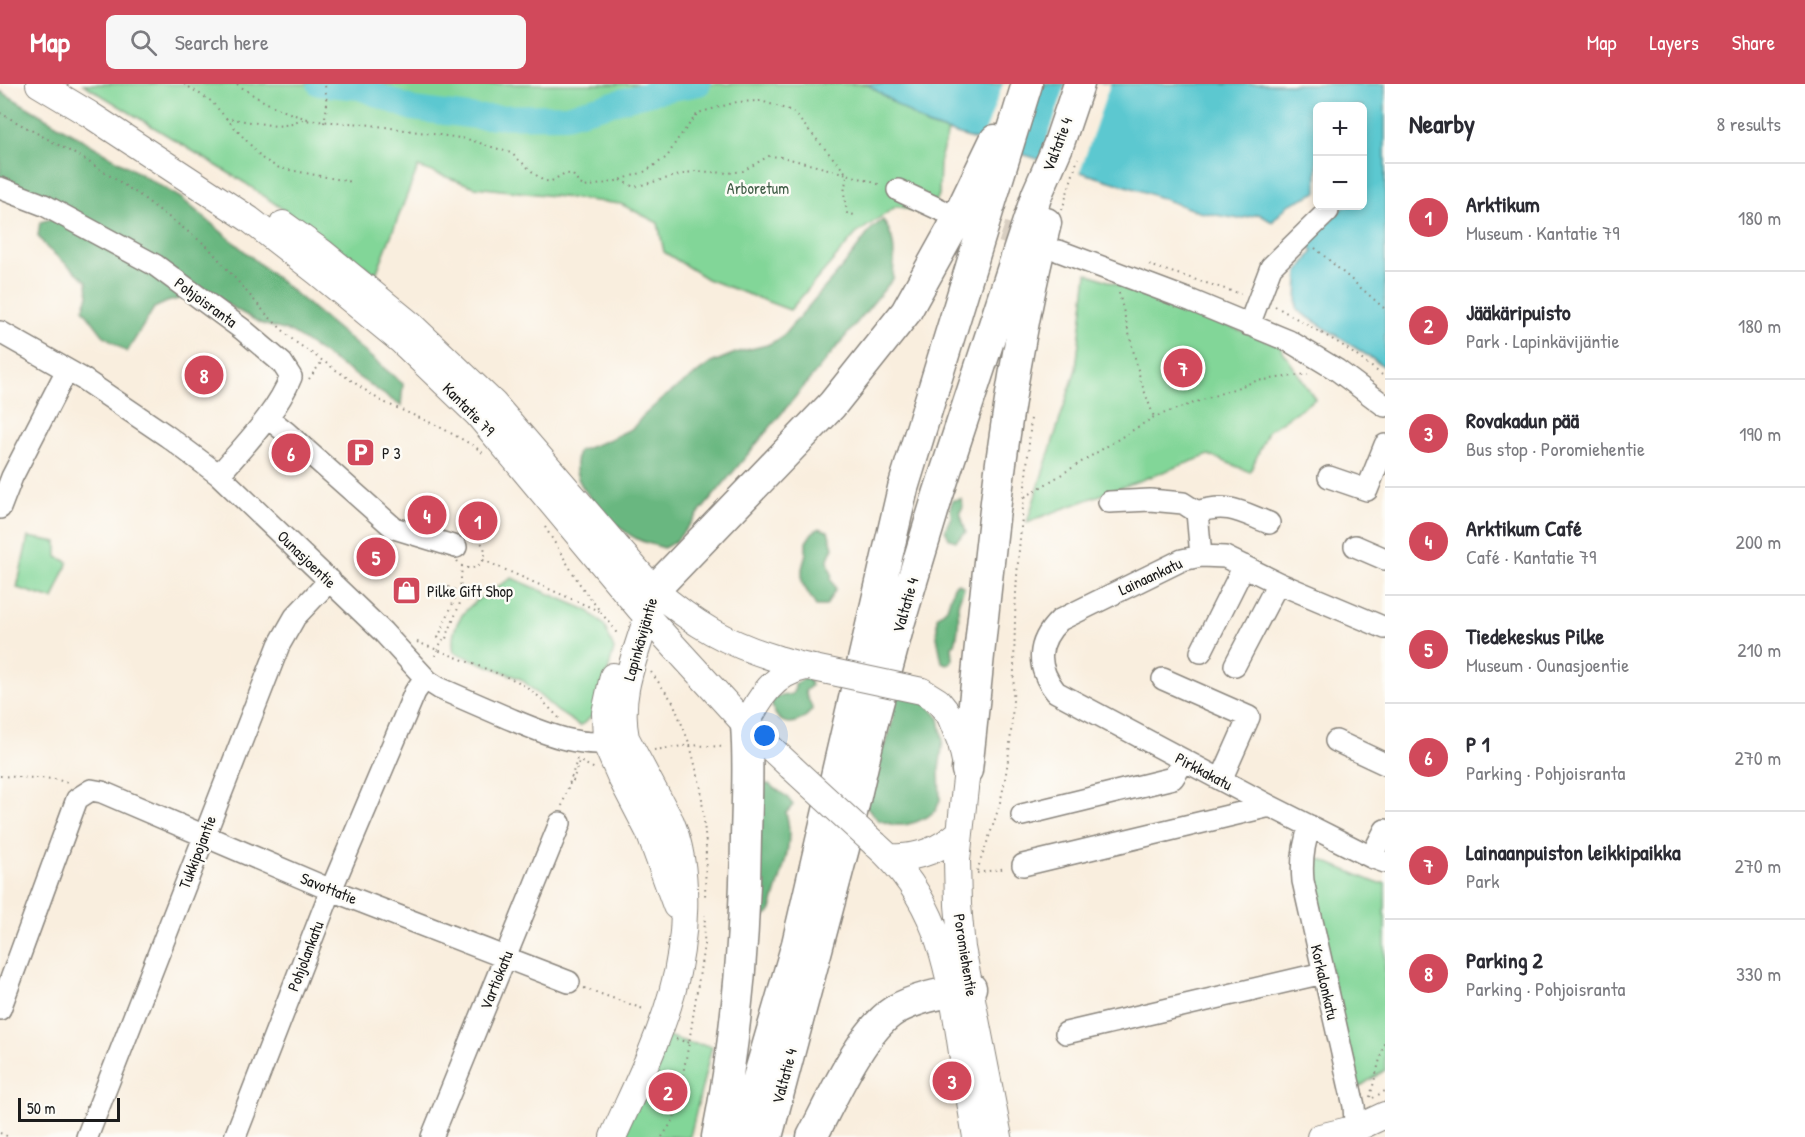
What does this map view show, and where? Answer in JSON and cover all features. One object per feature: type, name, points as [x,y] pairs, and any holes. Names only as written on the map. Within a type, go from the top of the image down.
[{"type":"highway","points":[[647,605],[832,405],[906,312],[951,231],[987,178],[1026,84]]},
{"type":"highway","name":"Valtatie 4","points":[[767,1137],[844,848],[872,726],[900,621],[938,495],[1045,197],[1058,146],[1079,84]]},
{"type":"highway","name":"Valtatie 4","points":[[741,1137],[797,944],[903,488],[987,178]]},
{"type":"highway","points":[[967,771],[1004,439],[1037,259],[1045,197]]},
{"type":"highway","points":[[717,1137],[734,1029],[746,892],[748,750],[746,725]]},
{"type":"highway","points":[[812,1137],[858,1052],[876,1025],[902,1007],[935,995],[961,990]]},
{"type":"main road","name":"Kantatie 79","points":[[39,84],[260,208],[322,252],[410,324],[494,404],[682,654],[746,725],[790,767]]},
{"type":"main road","name":"Kantatie 79","points":[[647,605],[680,613],[727,641],[810,668],[922,691]]},
{"type":"main road","name":"Lapinkävijäntie","points":[[616,741],[626,688],[639,666],[647,605]]},
{"type":"main road","name":"Lapinkävijäntie","points":[[613,1137],[669,1003],[676,974],[682,928],[671,887],[649,832],[620,776],[616,741],[605,713],[608,692],[626,637],[647,605]]},
{"type":"main road","points":[[639,666],[649,652],[659,649],[670,649],[682,654]]},
{"type":"main road","points":[[746,725],[759,700],[777,680],[787,672],[810,668]]},
{"type":"main road","name":"Poromiehentie","points":[[922,691],[938,701],[950,716],[961,743],[967,771],[957,860],[958,905],[962,948],[961,990],[976,1137]]},
{"type":"main road","name":"Poromiehentie","points":[[790,767],[883,850],[906,877],[930,917],[961,990],[999,1137]]},
{"type":"main road","points":[[883,850],[913,857],[927,853],[950,841],[960,832]]},
{"type":"main road","points":[[1320,1137],[1356,1133],[1385,1115]]},
{"type":"street","name":"Pohjoisranta","points":[[0,188],[44,205],[155,265],[242,329],[282,363],[291,376],[285,391],[268,418],[219,475]]},
{"type":"street","points":[[898,190],[941,210]]},
{"type":"street","points":[[1249,325],[1271,267],[1328,211]]},
{"type":"street","points":[[1059,251],[1192,301],[1289,341],[1337,370],[1385,406]]},
{"type":"street","name":"Ounasjoentie","points":[[0,332],[67,370],[167,436],[219,475],[383,632],[425,678],[439,688],[552,736],[581,742],[616,741]]},
{"type":"street","points":[[0,508],[12,477],[67,370]]},
{"type":"street","points":[[268,418],[295,439],[394,528],[459,557]]},
{"type":"street","points":[[1329,477],[1367,490],[1385,445]]},
{"type":"street","points":[[1109,502],[1150,500],[1183,503],[1197,512]]},
{"type":"street","points":[[1197,512],[1209,508],[1227,507],[1269,523]]},
{"type":"street","points":[[1197,512],[1201,556]]},
{"type":"street","points":[[1355,546],[1385,559]]},
{"type":"street","name":"Lainaankatu","points":[[1041,661],[1043,641],[1060,620],[1182,560],[1201,556],[1225,557],[1278,583],[1383,620]]},
{"type":"street","points":[[1201,652],[1244,566]]},
{"type":"street","name":"Tukkipojantie","points":[[87,1137],[279,645],[295,617],[330,580]]},
{"type":"street","points":[[1235,665],[1278,583]]},
{"type":"street","name":"Pirkkakatu","points":[[1041,661],[1045,679],[1056,692],[1270,806],[1378,860]]},
{"type":"street","name":"Pohjolankatu","points":[[235,1137],[331,890],[416,692],[425,678]]},
{"type":"street","points":[[1163,679],[1249,717],[1221,780]]},
{"type":"street","points":[[1336,741],[1385,764]]},
{"type":"street","points":[[1022,815],[1173,778],[1184,760]]},
{"type":"street","points":[[0,1009],[76,799],[91,790]]},
{"type":"street","name":"Savottatie","points":[[91,790],[102,792],[331,890],[569,982]]},
{"type":"street","points":[[1023,865],[1270,806]]},
{"type":"street","name":"Vartiokatu","points":[[432,1137],[560,823]]},
{"type":"street","name":"Korkalonkatu","points":[[1310,826],[1301,863],[1303,881],[1354,1106],[1356,1133]]},
{"type":"street","points":[[1378,860],[1385,830]]},
{"type":"street","points":[[1066,1033],[1323,972]]},
{"type":"path","points":[[184,84],[211,101],[257,153],[279,168],[352,182]]},
{"type":"path","points":[[237,84],[255,97],[289,114],[324,123]]},
{"type":"path","points":[[324,123],[327,106],[325,84]]},
{"type":"path","points":[[226,118],[276,126],[293,124],[301,120],[364,124],[467,140],[511,153],[542,180],[550,182],[565,173],[573,175],[584,187],[620,180],[644,172],[667,157],[698,113],[737,102],[761,101],[792,111],[847,174]]},
{"type":"path","points":[[0,113],[84,159],[138,194],[207,246],[267,315],[294,341],[381,401],[438,426],[474,446],[489,459]]},
{"type":"path","points":[[620,180],[634,187],[695,171],[728,173],[743,171],[769,156],[782,157],[847,174],[898,190]]},
{"type":"path","points":[[847,174],[844,193],[847,213],[858,216]]},
{"type":"path","points":[[1308,242],[1385,309]]},
{"type":"path","points":[[1114,272],[1141,382],[1154,417]]},
{"type":"path","points":[[1023,865],[977,873],[1005,782],[1010,743],[1018,560],[1025,497],[1154,417],[1256,381],[1337,370]]},
{"type":"path","points":[[544,526],[581,586],[620,636]]},
{"type":"path","points":[[473,529],[476,540]]},
{"type":"path","points":[[459,557],[460,591]]},
{"type":"path","points":[[483,560],[600,611]]},
{"type":"path","points":[[435,656],[442,640],[445,641],[462,598],[471,602],[473,597],[448,587],[446,592],[456,596],[438,638],[442,640]]},
{"type":"path","points":[[411,640],[517,681],[538,696],[561,720]]},
{"type":"path","points":[[639,666],[673,702],[690,745],[656,749]]},
{"type":"path","points":[[560,823],[560,814],[578,761]]},
{"type":"path","points":[[0,776],[55,779],[91,790]]},
{"type":"path","points":[[569,982],[655,1013]]},
{"type":"path","points":[[1385,1040],[1369,1100],[1385,1091]]},
{"type":"path","points":[[662,1137],[674,1119],[689,1043]]},
{"type":"path","points":[[0,1133],[9,1137]]},
{"type":"green space","name":"Arboretum","points":[[83,84],[867,84],[927,125],[948,132],[940,159],[939,195],[929,215],[897,206],[856,234],[790,310],[707,279],[664,252],[658,223],[621,204],[475,187],[418,167],[376,274],[245,183]]},
{"type":"green space","points":[[0,91],[181,198],[403,384],[401,406],[291,332],[262,324],[205,292],[167,302],[154,308],[127,352],[103,335],[83,309],[88,296],[87,281],[47,248],[38,236],[40,222],[76,212],[0,179]]},
{"type":"green space","points":[[883,220],[893,241],[893,279],[676,541],[664,548],[647,543],[630,535],[612,521],[595,503],[578,478],[576,462],[578,451],[633,428],[663,398],[711,363],[738,352],[767,345],[781,338],[845,264],[872,228]]},
{"type":"green space","points":[[1087,273],[1279,345],[1315,399],[1268,431],[1250,472],[1209,455],[1027,522],[1076,369]]},
{"type":"green space","points":[[961,499],[963,507],[960,512],[966,532],[956,541],[949,539],[945,530],[951,517],[950,507],[953,500]]},
{"type":"green space","points":[[819,528],[828,531],[833,547],[828,559],[831,579],[836,589],[826,606],[816,606],[802,583],[806,542]]},
{"type":"green space","points":[[28,537],[57,542],[57,557],[68,562],[53,599],[17,588]]},
{"type":"green space","points":[[512,578],[587,610],[604,625],[614,649],[597,712],[580,726],[557,711],[521,679],[454,652],[453,639],[461,616],[479,598]]},
{"type":"green space","points":[[958,583],[964,587],[958,604],[959,620],[955,644],[952,646],[953,659],[946,664],[942,662],[937,637],[937,617],[947,608],[954,586]]},
{"type":"green space","points":[[805,678],[810,681],[811,686],[805,691],[812,710],[800,720],[788,723],[783,721],[774,711],[771,702],[776,697],[792,694],[795,684]]},
{"type":"green space","points":[[891,696],[919,696],[939,718],[943,740],[939,770],[940,800],[936,810],[927,817],[905,825],[894,825],[878,820],[865,805],[870,789],[877,783],[875,777],[881,747],[886,744],[893,718]]},
{"type":"green space","points":[[758,784],[769,784],[787,797],[793,805],[786,813],[789,838],[785,863],[770,913],[765,917],[760,915],[754,896]]},
{"type":"green space","points":[[1319,859],[1377,883],[1385,883],[1385,1070],[1356,1089],[1309,871]]},
{"type":"green space","points":[[658,1033],[689,1043],[712,1046],[690,1137],[619,1137]]},
{"type":"water","points":[[867,84],[1385,84],[1385,367],[1297,310],[1298,272],[1313,251],[1306,244],[1341,210],[1367,210],[1367,102],[1313,102],[1313,194],[1288,205],[1272,222],[1259,214],[1239,219],[1199,212],[1139,190],[927,125]]},
{"type":"pier","points":[[1003,84],[1037,84],[1011,154],[980,145]]},
{"type":"pier","points":[[1066,84],[1110,84],[1079,175],[1039,163]]},
{"type":"waterway","points":[[319,84],[360,88],[413,109],[477,117],[566,116],[650,93],[699,84]]},
{"type":"tunnel","points":[[1002,232],[1035,243]]},
{"type":"place","name":"Lainaanpuiston leikkipaikka","points":[[1183,368]]},
{"type":"place","name":"Parking 2","points":[[204,375]]},
{"type":"place","name":"P 1","points":[[291,453]]},
{"type":"place","name":"P 3","points":[[361,453]]},
{"type":"place","name":"Arktikum Café","points":[[427,515]]},
{"type":"place","name":"Arktikum","points":[[478,521]]},
{"type":"place","name":"Tiedekeskus Pilke","points":[[376,557]]},
{"type":"place","name":"Pilke Gift Shop","points":[[406,591]]},
{"type":"place","name":"Rovakadun pää","points":[[952,1081]]},
{"type":"place","name":"Jääkäripuisto","points":[[668,1092]]}]
